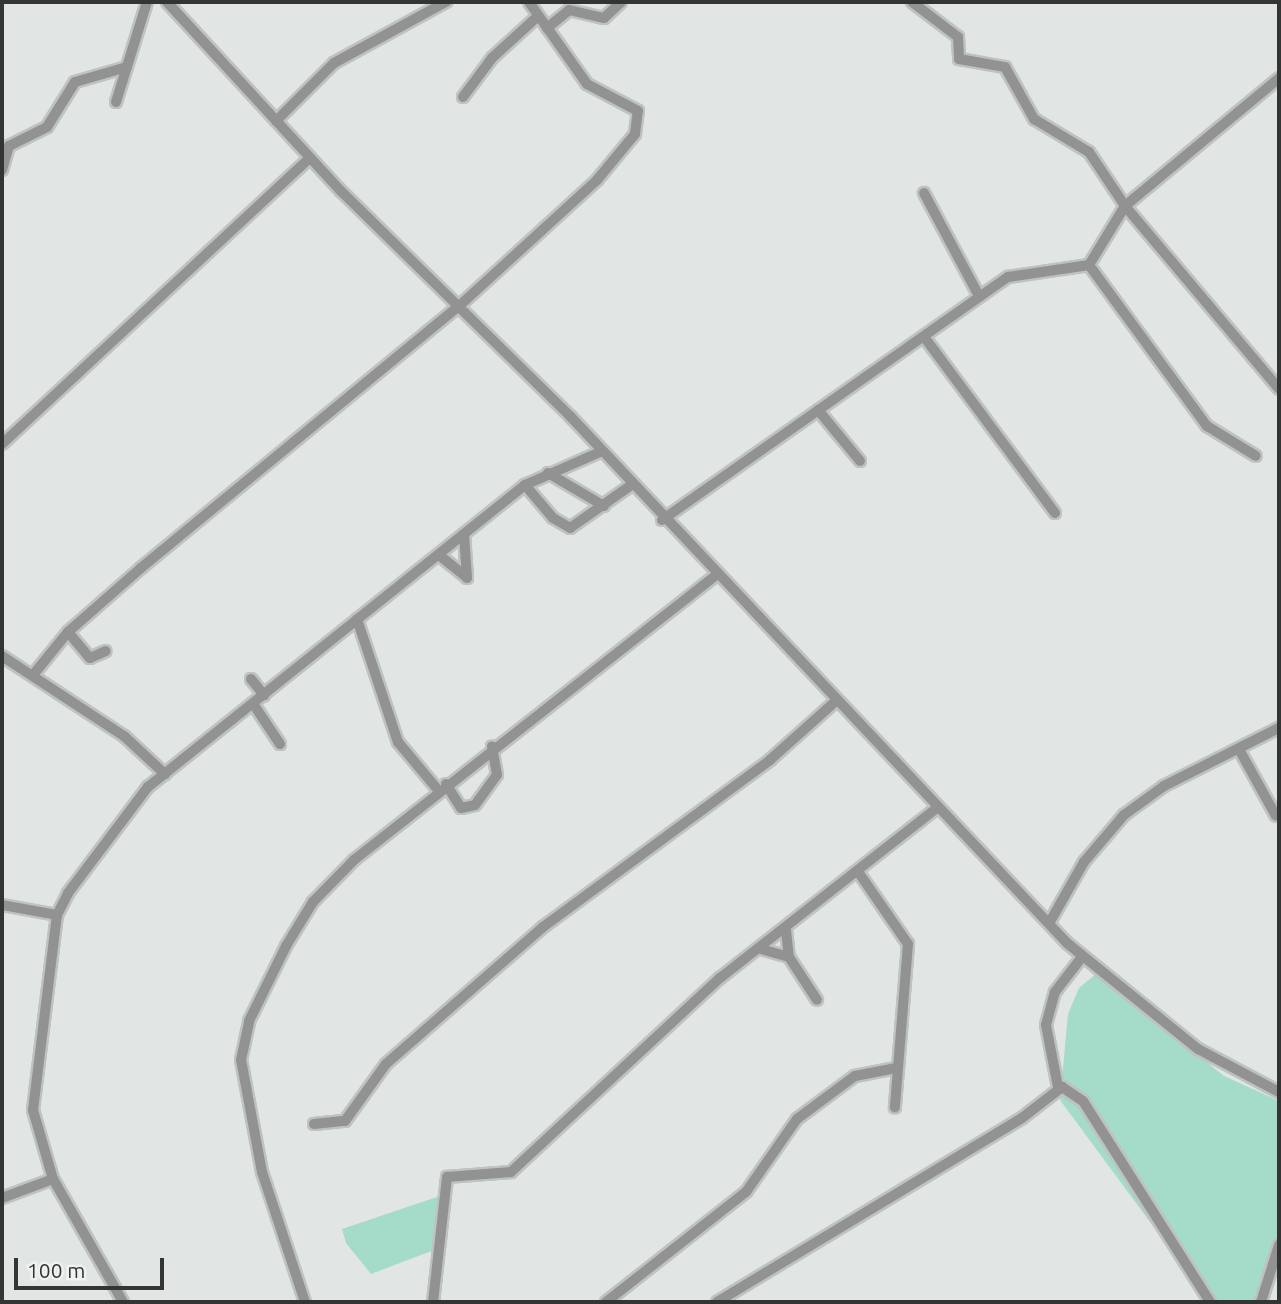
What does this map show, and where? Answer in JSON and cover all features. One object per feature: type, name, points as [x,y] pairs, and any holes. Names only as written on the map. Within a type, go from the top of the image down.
[{"type":"street","points":[[116,103],[147,2]]},
{"type":"street","points":[[167,2],[310,158],[600,452],[662,520],[718,574],[937,808],[1051,920],[1082,957],[1198,1049],[1279,1092]]},
{"type":"street","points":[[276,121],[334,63],[446,2]]},
{"type":"street","points":[[33,674],[68,632],[458,307],[597,180],[641,125],[638,111],[587,84],[529,2]]},
{"type":"street","points":[[547,28],[569,10],[604,18],[621,2]]},
{"type":"street","points":[[912,2],[958,37],[959,59],[1007,69],[1034,119],[1076,139],[1125,206],[1279,389]]},
{"type":"street","points":[[463,97],[492,58],[538,16]]},
{"type":"street","points":[[2,170],[9,146],[47,127],[75,82],[127,66]]},
{"type":"street","points":[[1089,265],[1125,206],[1279,78]]},
{"type":"street","points":[[2,444],[310,158]]},
{"type":"street","points":[[924,193],[979,296]]},
{"type":"street","points":[[662,520],[925,338],[1008,277],[1089,265]]},
{"type":"street","points":[[1089,265],[1208,426],[1256,456]]},
{"type":"street","points":[[925,338],[1055,513]]},
{"type":"street","points":[[818,410],[860,461]]},
{"type":"street","points":[[123,1302],[53,1179],[32,1099],[57,915],[116,823],[165,774],[525,485],[600,452]]},
{"type":"street","points":[[548,473],[604,506]]},
{"type":"street","points":[[525,485],[565,527],[576,527],[630,486]]},
{"type":"street","points":[[439,555],[467,578],[464,534]]},
{"type":"street","points":[[305,1302],[254,1141],[241,1060],[244,1033],[313,902],[492,746],[718,574]]},
{"type":"street","points":[[357,619],[398,742],[461,807],[471,808],[497,775],[492,746]]},
{"type":"street","points":[[68,632],[90,658],[106,652]]},
{"type":"street","points":[[2,656],[135,744],[165,774]]},
{"type":"street","points":[[251,679],[264,695]]},
{"type":"street","points":[[314,1124],[345,1121],[386,1064],[543,927],[770,760],[836,701]]},
{"type":"street","points":[[254,705],[279,744]]},
{"type":"street","points":[[1051,920],[1084,862],[1124,815],[1164,786],[1240,751],[1279,728]]},
{"type":"street","points":[[1240,751],[1276,816]]},
{"type":"street","points":[[433,1302],[445,1180],[456,1173],[511,1172],[720,978],[859,873],[937,808]]},
{"type":"street","points":[[859,873],[908,944],[896,1068],[895,1107]]},
{"type":"street","points":[[2,905],[57,915]]},
{"type":"street","points":[[786,930],[789,957],[817,1000]]},
{"type":"street","points":[[761,948],[789,957]]},
{"type":"street","points":[[1082,957],[1061,981],[1048,1013],[1047,1049],[1058,1087],[1083,1101],[1210,1302]]},
{"type":"street","points":[[606,1302],[746,1192],[797,1119],[855,1076],[896,1068]]},
{"type":"street","points":[[717,1302],[1022,1118],[1058,1087]]},
{"type":"street","points":[[2,1198],[53,1179]]},
{"type":"street","points":[[1261,1302],[1279,1245]]},
{"type":"green space","points":[[1097,973],[1224,1076],[1279,1101],[1279,1269],[1269,1302],[1209,1302],[1060,1100],[1068,1014],[1079,988]]},
{"type":"green space","points":[[440,1196],[434,1250],[371,1274],[346,1243],[342,1229]]}]
